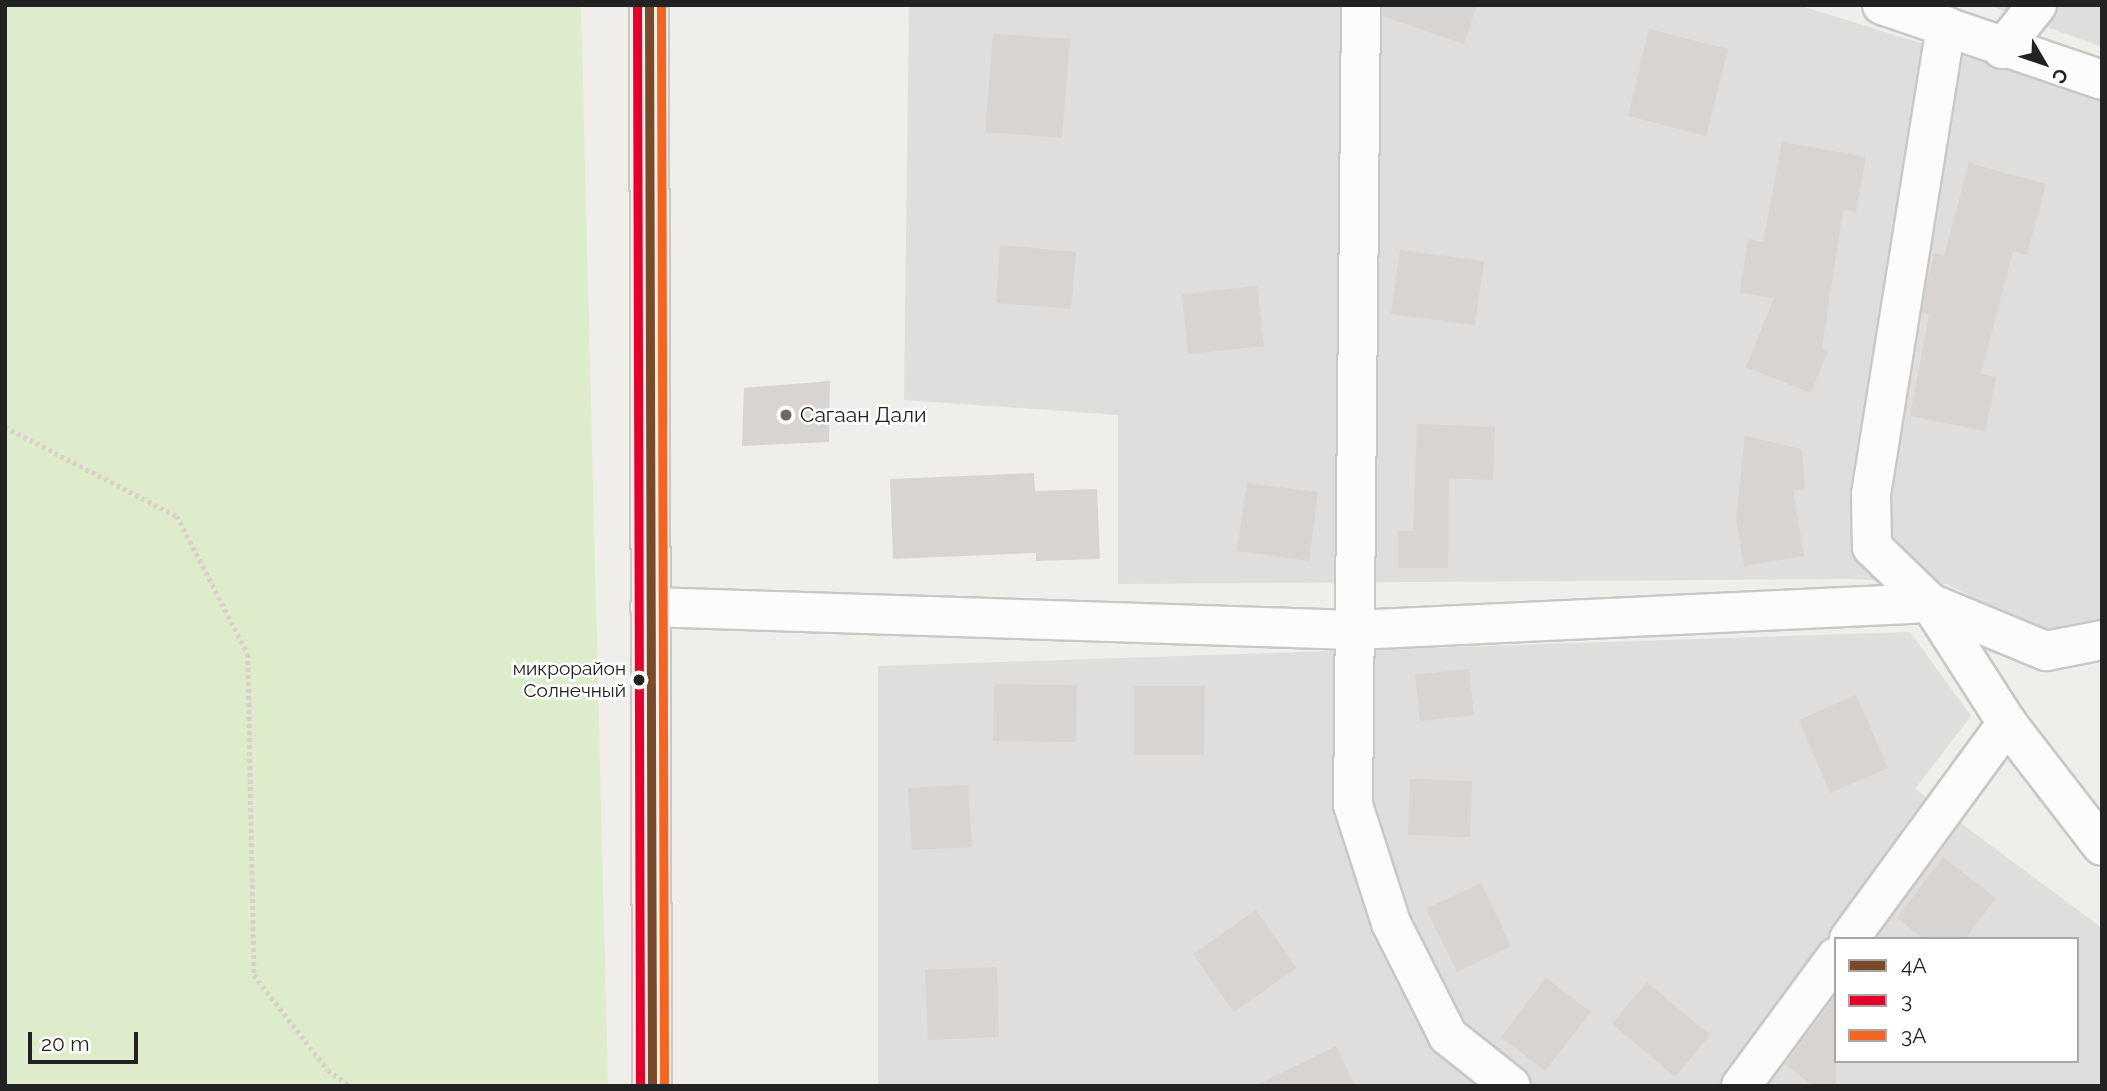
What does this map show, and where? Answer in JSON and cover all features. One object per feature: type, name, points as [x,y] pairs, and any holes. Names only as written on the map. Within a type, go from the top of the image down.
[{"type":"main road","points":[[649,5],[652,1086]]},
{"type":"street","points":[[1361,5],[1353,805],[1391,923],[1448,1036],[1511,1086]]},
{"type":"street","points":[[1882,5],[1946,26],[2002,49],[2102,80]]},
{"type":"street","points":[[2002,49],[2037,5]]},
{"type":"street","points":[[1946,26],[1871,495],[1872,547],[1930,603],[2007,723],[2102,846]]},
{"type":"street","points":[[650,607],[1354,630],[1930,603],[2046,652],[2102,640]]},
{"type":"street","points":[[1850,937],[2007,723]]},
{"type":"street","points":[[1741,1086],[1834,960]]},
{"type":"path","points":[[5,427],[177,516],[248,654],[254,975],[328,1070],[350,1086]]},
{"type":"shaded area","points":[[909,5],[1798,5],[2102,99],[2102,623],[2049,635],[1946,584],[1848,579],[1118,584],[1118,415],[904,400]]},
{"type":"shaded area","points":[[1988,5],[2102,5],[2102,47]]},
{"type":"shaded area","points":[[1910,632],[1971,716],[1915,789],[2102,928],[2102,1086],[878,1086],[878,666]]},
{"type":"green space","points":[[5,5],[581,5],[608,1086],[5,1086]]},
{"type":"building","points":[[1383,5],[1477,5],[1464,44],[1383,16]]},
{"type":"building","points":[[1649,29],[1728,49],[1706,136],[1628,116]]},
{"type":"building","points":[[993,34],[1070,39],[1062,138],[985,132]]},
{"type":"building","points":[[1782,142],[1866,157],[1856,212],[1843,210],[1822,348],[1828,351],[1811,393],[1746,367],[1774,298],[1740,293],[1748,239],[1763,242]]},
{"type":"building","points":[[1969,163],[2046,184],[2027,255],[2013,251],[1981,374],[1996,377],[1985,431],[1910,416],[1929,315],[1922,313],[1927,281],[1935,253],[1944,256]]},
{"type":"building","points":[[1000,245],[1076,252],[1071,309],[996,303]]},
{"type":"building","points":[[1400,250],[1484,261],[1475,325],[1391,314]]},
{"type":"building","points":[[1257,286],[1264,346],[1188,354],[1182,294]]},
{"type":"building","name":"Сагаан Дали","points":[[830,381],[829,442],[742,446],[744,388]]},
{"type":"building","points":[[1417,424],[1495,427],[1493,480],[1449,478],[1448,568],[1398,568],[1398,531],[1413,531]]},
{"type":"building","points":[[1745,436],[1802,449],[1805,490],[1793,489],[1804,556],[1744,566],[1736,518]]},
{"type":"building","points":[[1034,473],[1035,491],[1097,489],[1100,559],[1036,561],[1036,553],[893,559],[890,479]]},
{"type":"building","points":[[1247,483],[1318,492],[1309,561],[1237,551]]},
{"type":"building","points":[[1469,669],[1474,715],[1420,721],[1415,675]]},
{"type":"building","points":[[994,684],[1077,685],[1076,742],[993,741]]},
{"type":"building","points":[[1134,686],[1205,686],[1204,755],[1134,755]]},
{"type":"building","points":[[1856,695],[1888,768],[1830,793],[1799,720]]},
{"type":"building","points":[[1410,779],[1472,781],[1470,837],[1408,835]]},
{"type":"building","points":[[968,785],[972,847],[912,850],[908,788]]},
{"type":"building","points":[[1943,857],[1996,898],[1967,937],[1921,937],[1897,918]]},
{"type":"building","points":[[1481,883],[1511,946],[1457,972],[1426,909]]},
{"type":"building","points":[[1256,910],[1296,968],[1234,1012],[1193,954]]},
{"type":"building","points":[[997,967],[999,1037],[928,1040],[925,970]]},
{"type":"building","points":[[1546,978],[1591,1012],[1545,1071],[1501,1037]]},
{"type":"building","points":[[1647,982],[1710,1035],[1675,1077],[1612,1024]]},
{"type":"building","points":[[1834,999],[1836,1086],[1813,1086],[1785,1064]]},
{"type":"building","points":[[1336,1046],[1355,1086],[1255,1086]]},
{"type":"transit line","name":"3","points":[[637,5],[640,1086]]},
{"type":"transit line","name":"4А","points":[[649,5],[652,1086]]},
{"type":"transit line","name":"3А","points":[[661,5],[664,1086]]},
{"type":"place","name":"Сагаан Дали","points":[[786,415]]},
{"type":"place","name":"микрорайон Солнечный","points":[[639,680]]}]
